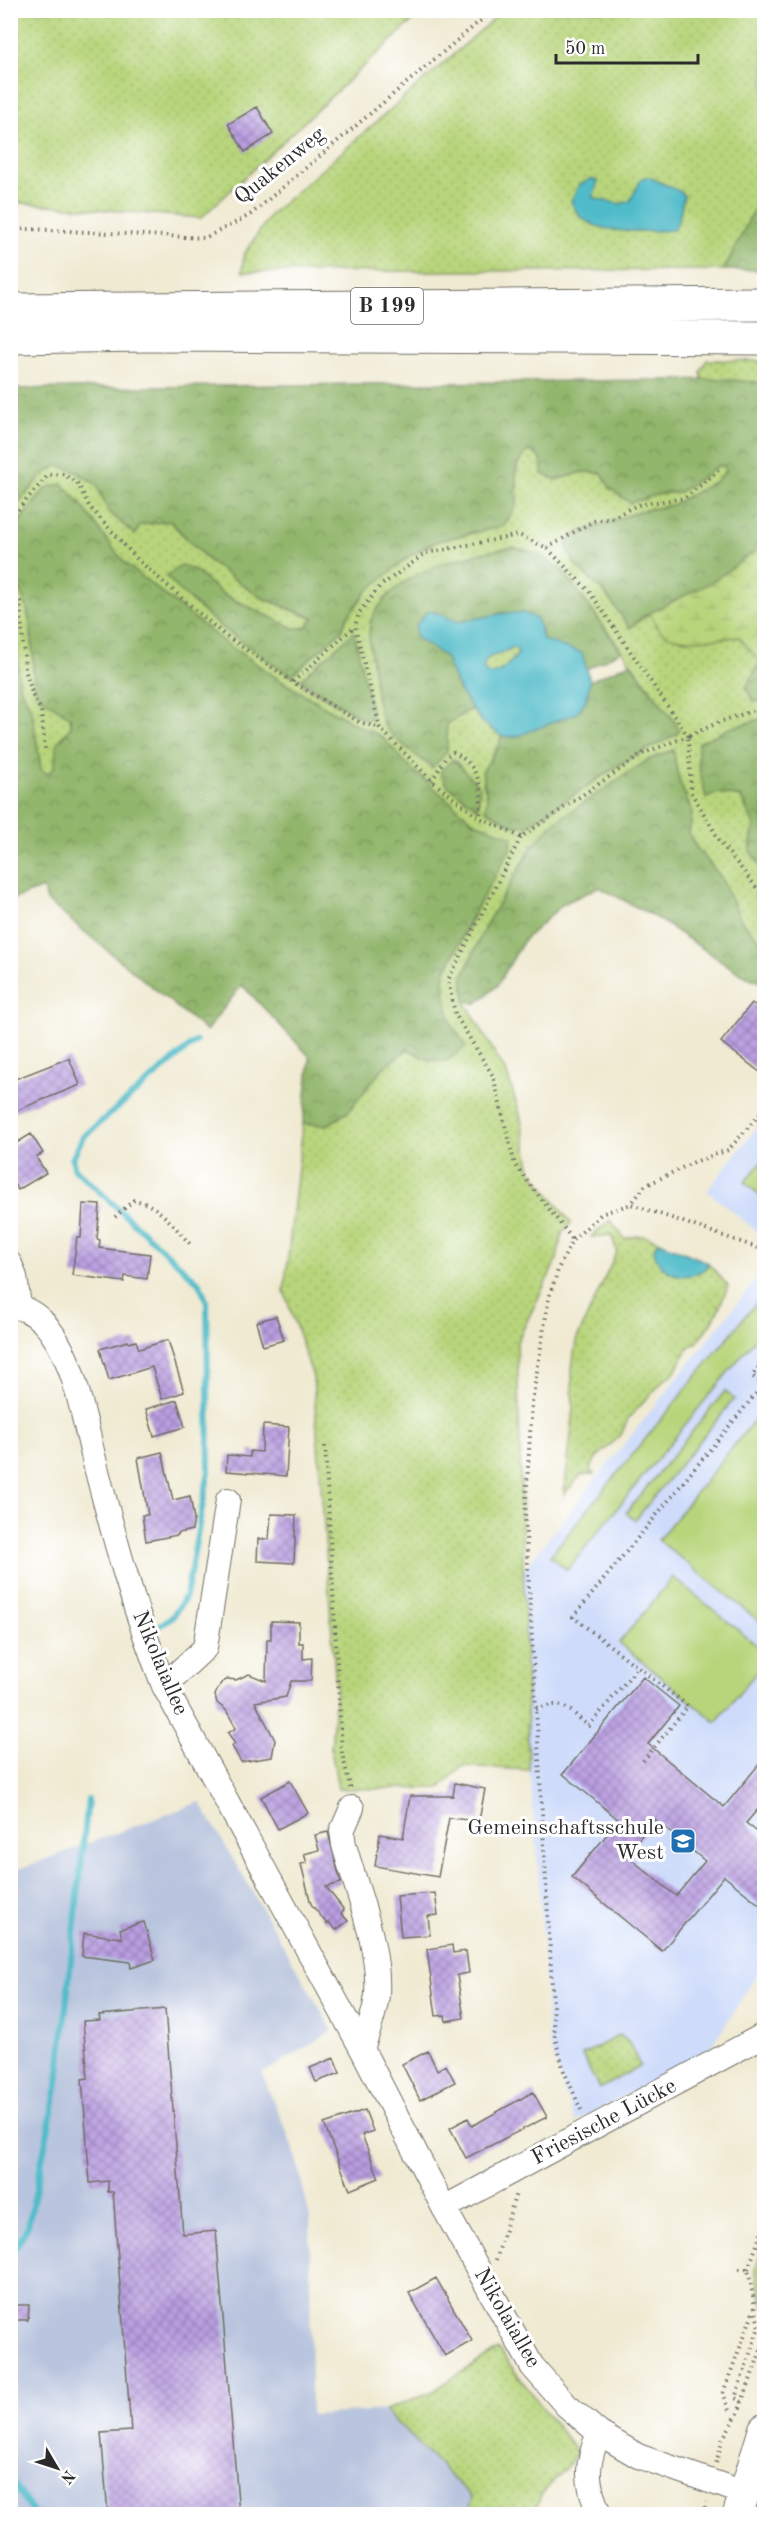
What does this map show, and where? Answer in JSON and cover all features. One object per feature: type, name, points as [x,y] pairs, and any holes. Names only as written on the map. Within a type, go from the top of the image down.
[{"type":"highway","name":"B 199","points":[[10,310],[765,304]]},
{"type":"highway","name":"B 199","points":[[10,337],[159,335],[765,338]]},
{"type":"main road","points":[[741,2504],[765,2428]]},
{"type":"street","name":"Nikolaiallee","points":[[10,1264],[15,1277],[15,1306],[42,1319],[63,1353],[76,1390],[117,1547],[144,1636],[164,1686],[362,2049],[444,2208],[532,2366],[566,2405],[599,2433],[638,2456],[711,2482],[741,2504]]},
{"type":"street","points":[[164,1686],[205,1648],[228,1500]]},
{"type":"street","points":[[352,1808],[342,1831],[370,1938],[376,1986],[372,2022],[362,2049]]},
{"type":"street","name":"Friesische Lücke","points":[[444,2208],[765,2035]]},
{"type":"street","points":[[599,2433],[589,2456],[589,2478],[599,2514]]},
{"type":"path","name":"Quakenweg","points":[[10,228],[205,238],[250,214],[493,10]]},
{"type":"path","points":[[547,548],[593,521],[612,519],[637,505],[685,498],[719,471]]},
{"type":"path","points":[[10,519],[48,475],[62,474],[77,482],[89,506],[138,560],[222,633],[292,682],[359,722],[380,728],[432,782],[480,818],[521,837]]},
{"type":"path","points":[[380,728],[355,626],[359,613],[379,587],[426,553],[519,535],[547,548],[589,591],[688,736],[691,792],[721,843],[765,897]]},
{"type":"path","points":[[10,586],[20,601],[26,669],[33,696],[41,710],[45,749]]},
{"type":"path","points":[[292,682],[355,626]]},
{"type":"path","points":[[573,1240],[515,1166],[493,1076],[455,1014],[448,980],[521,837],[644,753],[723,721],[765,707]]},
{"type":"path","points":[[432,782],[446,757],[453,752],[471,763],[482,789],[480,818]]},
{"type":"path","points":[[589,2130],[564,2071],[555,2038],[525,1517],[532,1402],[549,1297],[559,1267],[573,1240],[601,1214],[631,1204],[645,1186],[694,1162],[728,1150],[765,1110]]},
{"type":"path","points":[[116,1217],[135,1200],[146,1202],[159,1211],[191,1245]]},
{"type":"path","points":[[631,1204],[765,1250]]},
{"type":"path","points":[[643,1761],[688,1706],[573,1617],[764,1385],[752,1376],[765,1360]]},
{"type":"path","points":[[325,1446],[342,1754],[353,1797],[352,1808]]},
{"type":"path","points":[[536,1710],[551,1704],[561,1704],[589,1726],[638,1667]]},
{"type":"path","points":[[488,2287],[516,2194],[518,2168]]},
{"type":"path","points":[[742,2402],[735,2398],[759,2327],[748,2269],[765,2226]]},
{"type":"path","points":[[738,2269],[748,2269]]},
{"type":"path","points":[[729,2410],[723,2393],[755,2307]]},
{"type":"path","points":[[711,2482],[722,2440],[738,2413],[765,2342]]},
{"type":"shaded area","points":[[764,1118],[764,1237],[707,1191]]},
{"type":"shaded area","points":[[764,1270],[764,1963],[709,2051],[575,2122],[549,2043],[537,1849],[529,1770],[523,1570]]},
{"type":"shaded area","points":[[200,1802],[333,2031],[262,2074],[293,2146],[310,2217],[311,2415],[385,2410],[473,2498],[467,2514],[11,2514],[11,1872]]},
{"type":"green space","points":[[10,11],[423,11],[201,218],[11,202]]},
{"type":"green space","points":[[503,11],[764,11],[764,190],[724,270],[242,272],[244,254],[271,214]]},
{"type":"green space","points":[[764,190],[764,270],[724,270]]},
{"type":"green space","points":[[707,360],[764,361],[764,383],[702,379],[701,371]]},
{"type":"green space","points":[[721,379],[764,383],[764,545],[712,582],[642,617],[630,628],[605,593],[576,566],[566,545],[574,535],[640,511],[672,505],[715,482],[725,472],[725,467],[719,465],[680,492],[659,494],[630,503],[610,488],[602,473],[583,472],[556,480],[542,474],[541,459],[529,450],[517,468],[517,503],[504,526],[437,541],[408,557],[367,591],[346,619],[342,630],[291,676],[210,617],[166,576],[182,565],[195,571],[224,595],[293,628],[305,628],[314,618],[260,597],[209,561],[170,521],[140,525],[135,535],[109,512],[96,484],[79,473],[58,465],[42,475],[11,512],[11,389]]},
{"type":"green space","points":[[530,450],[541,459],[556,480],[583,472],[603,473],[610,488],[630,503],[659,494],[680,492],[720,465],[725,467],[725,472],[715,482],[672,505],[640,511],[574,535],[566,545],[576,566],[605,593],[630,628],[650,613],[656,627],[683,640],[739,637],[760,662],[746,688],[754,701],[764,701],[764,718],[728,729],[707,798],[718,793],[741,797],[754,825],[750,851],[764,870],[764,944],[742,922],[720,876],[696,847],[689,834],[692,812],[679,780],[673,750],[648,760],[554,823],[532,847],[488,921],[463,976],[465,1001],[507,1074],[520,1114],[531,1170],[571,1223],[562,1233],[557,1259],[517,1342],[529,1770],[462,1766],[440,1788],[338,1789],[331,1749],[336,1688],[313,1377],[284,1291],[303,1124],[327,1125],[348,1112],[382,1069],[407,1049],[429,1060],[451,1023],[445,997],[444,975],[512,838],[472,821],[409,766],[380,736],[358,726],[286,684],[224,642],[127,565],[113,551],[11,532],[11,512],[42,475],[58,465],[79,473],[96,484],[109,512],[135,535],[140,525],[169,521],[209,561],[260,597],[314,619],[305,628],[293,628],[224,595],[195,571],[166,576],[210,617],[291,676],[342,630],[346,619],[367,591],[408,557],[437,541],[504,526],[517,502],[516,473],[523,457]],"holes":[[[563,571],[674,721],[677,734],[625,761],[528,825],[514,826],[486,810],[487,795],[483,784],[492,755],[500,744],[501,736],[481,721],[472,708],[447,724],[432,768],[383,724],[375,686],[369,637]],[[354,633],[360,663],[363,719],[303,685]]]},
{"type":"green space","points":[[62,484],[80,503],[127,565],[224,642],[286,684],[358,726],[381,736],[409,766],[472,821],[512,837],[511,848],[469,921],[444,975],[445,997],[451,1023],[466,1046],[447,1061],[429,1060],[407,1049],[382,1069],[348,1112],[327,1125],[303,1124],[310,1057],[242,985],[206,1031],[47,901],[43,888],[11,900],[11,600],[15,617],[19,685],[32,711],[41,769],[47,774],[54,768],[57,744],[71,727],[70,717],[38,695],[34,687],[28,614],[19,588],[11,577],[11,532],[46,488]]},
{"type":"green space","points":[[764,545],[764,661],[760,662],[739,637],[689,640],[670,637],[658,629],[650,613],[712,582]]},
{"type":"green space","points":[[513,547],[538,554],[563,571],[621,651],[587,669],[581,653],[543,640],[542,631],[505,613],[458,622],[434,612],[416,637],[445,657],[460,692],[472,708],[447,724],[447,752],[432,768],[391,734],[383,722],[377,702],[370,648],[371,620],[386,598],[400,585],[417,575],[455,560]]},
{"type":"green space","points":[[10,577],[18,588],[28,614],[34,687],[70,717],[71,727],[57,744],[54,768],[48,774],[41,770],[32,711],[19,685]]},
{"type":"green space","points":[[354,632],[372,715],[368,720],[300,680]]},
{"type":"green space","points":[[516,648],[518,655],[504,668],[492,674],[488,674],[483,669],[486,659]]},
{"type":"green space","points":[[764,661],[764,701],[754,701],[746,688],[760,662]]},
{"type":"green space","points":[[630,663],[674,721],[679,730],[677,734],[625,761],[528,825],[514,826],[486,810],[487,795],[482,772],[500,744],[501,736],[515,737],[586,700],[590,681]]},
{"type":"green space","points":[[764,718],[764,870],[750,851],[754,825],[741,797],[718,793],[706,798],[698,763],[698,743],[728,729]]},
{"type":"green space","points":[[673,750],[679,780],[692,812],[689,834],[696,847],[720,876],[742,922],[764,944],[764,984],[741,974],[655,917],[599,887],[563,904],[524,940],[497,986],[476,1004],[465,1000],[463,976],[488,921],[532,847],[554,823],[648,760]]},
{"type":"green space","points":[[453,759],[480,787],[478,808],[447,785],[440,772]]},
{"type":"green space","points":[[764,1159],[764,1199],[745,1182]]},
{"type":"green space","points":[[610,1220],[625,1239],[635,1236],[647,1237],[660,1242],[656,1244],[708,1265],[707,1262],[728,1286],[717,1314],[697,1343],[689,1347],[672,1376],[665,1379],[628,1419],[621,1435],[596,1458],[590,1470],[594,1474],[581,1475],[564,1494],[573,1417],[572,1368],[576,1341],[617,1251],[611,1235],[591,1237]]},
{"type":"green space","points":[[764,1293],[764,1328],[567,1570],[550,1556]]},
{"type":"green space","points":[[725,1391],[734,1399],[635,1520],[626,1513]]},
{"type":"green space","points":[[764,1408],[764,1625],[658,1540]]},
{"type":"green space","points":[[673,1577],[764,1651],[764,1663],[716,1722],[619,1643]]},
{"type":"green space","points":[[620,2035],[629,2043],[640,2066],[599,2089],[582,2055]]},
{"type":"green space","points":[[764,2243],[764,2308],[755,2270]]},
{"type":"green space","points":[[498,2349],[578,2454],[541,2495],[534,2514],[467,2514],[473,2498],[385,2410],[433,2391]]},
{"type":"water","points":[[649,177],[681,192],[684,196],[678,222],[673,230],[623,231],[598,226],[587,222],[579,215],[571,202],[579,185],[591,179],[598,181],[593,198],[620,204],[630,201],[642,178]]},
{"type":"water","points":[[427,612],[434,612],[458,622],[505,613],[524,613],[537,619],[543,640],[582,653],[590,681],[586,700],[577,713],[515,737],[501,736],[481,721],[460,692],[445,657],[416,637],[416,625]],"holes":[[[516,648],[518,654],[501,670],[488,674],[483,669],[486,659]]]},
{"type":"water","points":[[660,1242],[707,1262],[708,1265],[692,1275],[675,1274],[660,1264],[656,1256],[654,1247]]},
{"type":"building","points":[[257,107],[273,134],[245,152],[228,124]]},
{"type":"building","points":[[752,1003],[765,1012],[765,1076],[721,1042]]},
{"type":"building","points":[[69,1058],[80,1085],[10,1113],[10,1081]]},
{"type":"building","points":[[31,1134],[43,1153],[36,1157],[46,1173],[18,1190],[10,1178],[10,1147]]},
{"type":"building","points":[[83,1204],[100,1205],[97,1239],[100,1240],[99,1248],[150,1254],[147,1279],[125,1276],[124,1282],[72,1275],[77,1237],[81,1238]]},
{"type":"building","points":[[276,1316],[284,1340],[263,1346],[256,1322]]},
{"type":"building","points":[[168,1340],[184,1392],[162,1399],[152,1367],[109,1380],[100,1349],[136,1341],[139,1349]]},
{"type":"building","points":[[177,1400],[185,1427],[154,1436],[146,1409]]},
{"type":"building","points":[[263,1425],[289,1427],[286,1476],[226,1471],[227,1455],[250,1457],[250,1451],[262,1452]]},
{"type":"building","points":[[162,1452],[173,1500],[190,1496],[194,1519],[192,1530],[146,1541],[142,1515],[148,1515],[138,1458]]},
{"type":"building","points":[[271,1514],[296,1515],[294,1563],[257,1561],[258,1539],[269,1539]]},
{"type":"building","points":[[271,1621],[299,1622],[299,1643],[303,1643],[303,1659],[312,1658],[311,1681],[291,1681],[286,1697],[255,1702],[275,1740],[272,1757],[241,1762],[232,1746],[235,1744],[228,1733],[236,1728],[226,1710],[217,1703],[215,1695],[221,1683],[228,1679],[236,1680],[249,1674],[266,1681],[267,1639],[271,1639]]},
{"type":"building","name":"Gemeinschaftsschule West","points":[[643,1677],[679,1706],[648,1744],[724,1807],[765,1757],[765,1801],[746,1823],[765,1838],[765,1909],[724,1876],[662,1951],[572,1877],[619,1820],[563,1774]],"holes":[[[655,1819],[705,1861],[676,1896],[626,1855]]]},
{"type":"building","points":[[290,1781],[308,1813],[278,1829],[261,1797]]},
{"type":"building","points":[[455,1783],[485,1789],[479,1821],[449,1818],[438,1877],[375,1866],[380,1834],[403,1838],[410,1796],[453,1796]]},
{"type":"building","points":[[328,1832],[341,1883],[326,1887],[344,1910],[341,1913],[348,1921],[336,1930],[329,1922],[327,1924],[311,1904],[301,1864],[307,1863],[304,1854],[319,1850],[315,1835]]},
{"type":"building","points":[[435,1893],[438,1915],[428,1916],[430,1935],[401,1937],[397,1896]]},
{"type":"building","points":[[144,1922],[155,1960],[131,1968],[130,1962],[82,1956],[84,1933],[122,1938],[120,1929]]},
{"type":"building","points":[[452,1945],[453,1953],[466,1951],[469,1973],[457,1975],[464,2018],[446,2021],[445,2015],[436,2016],[427,1949]]},
{"type":"building","points":[[165,2009],[183,2234],[216,2231],[239,2514],[108,2514],[101,2433],[131,2431],[113,2192],[108,2192],[108,2181],[90,2183],[82,2079],[88,2078],[83,2021],[100,2020],[99,2015]]},
{"type":"building","points":[[428,2051],[437,2070],[446,2065],[455,2082],[420,2100],[402,2064]]},
{"type":"building","points":[[334,2058],[340,2073],[316,2082],[310,2068]]},
{"type":"building","points":[[533,2092],[547,2117],[466,2158],[450,2128],[468,2118],[472,2126]]},
{"type":"building","points":[[365,2110],[373,2131],[362,2135],[379,2178],[350,2190],[324,2124]]},
{"type":"building","points":[[436,2278],[472,2341],[445,2356],[409,2293]]},
{"type":"building","points":[[10,2305],[29,2305],[28,2320],[10,2320]]},
{"type":"waterway","points":[[159,1626],[173,1616],[186,1596],[209,1471],[207,1303],[200,1284],[75,1169],[72,1159],[83,1137],[196,1041]]},
{"type":"waterway","points":[[10,2258],[28,2226],[58,2083],[88,1800]]},
{"type":"waterway","points":[[10,2478],[34,2514]]},
{"type":"place","name":"Gemeinschaftsschule West","points":[[683,1841]]}]
